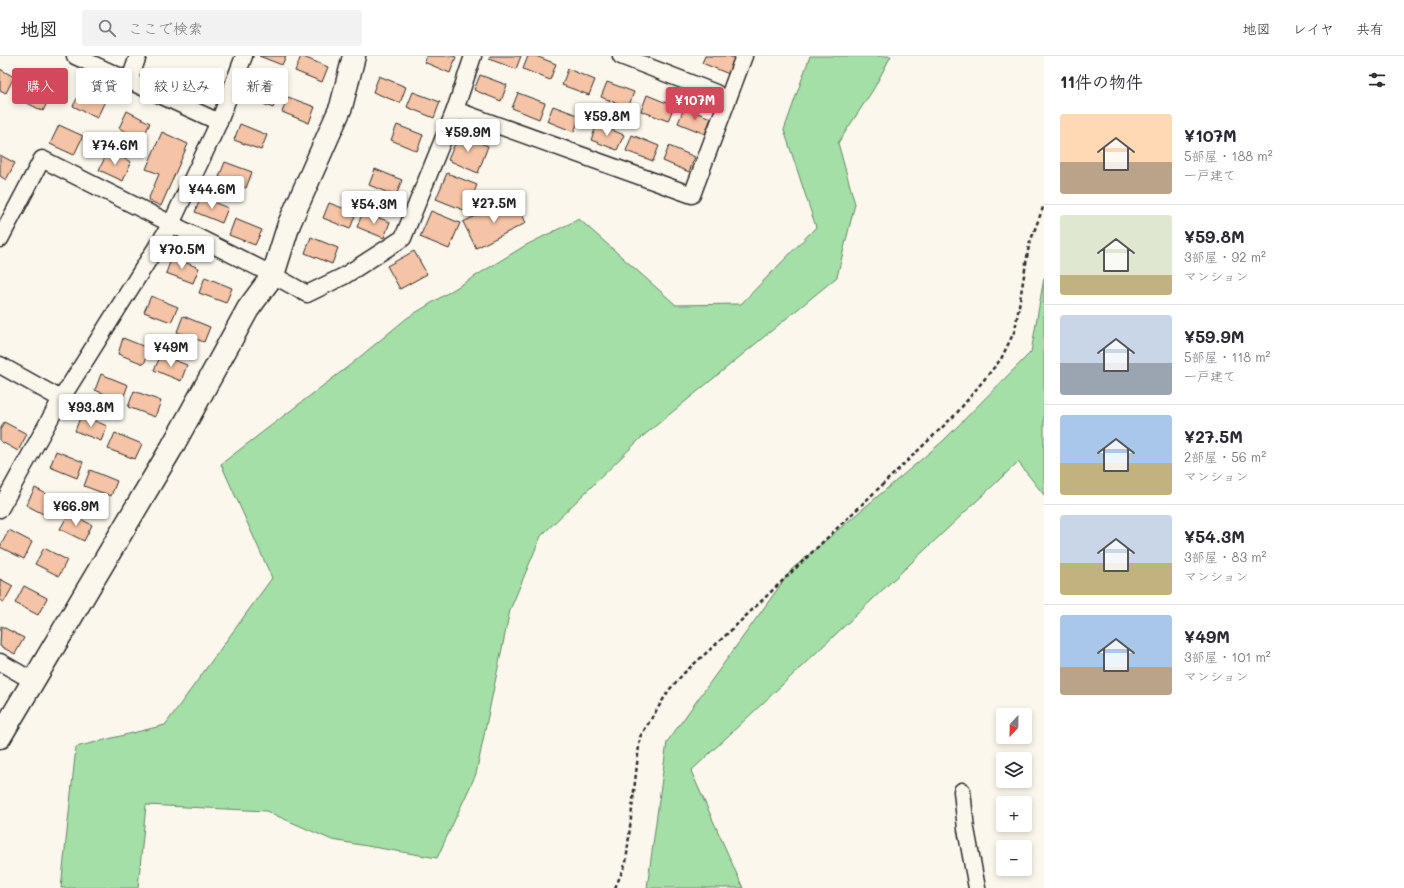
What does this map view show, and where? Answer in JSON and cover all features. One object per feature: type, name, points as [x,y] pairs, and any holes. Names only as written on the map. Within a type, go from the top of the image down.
[{"type":"street","points":[[75,56],[100,68]]},
{"type":"street","points":[[132,73],[138,56]]},
{"type":"street","points":[[0,509],[61,399],[171,224],[219,122],[244,56]]},
{"type":"street","points":[[0,737],[171,449],[248,309],[273,275],[289,224],[341,108],[354,56]]},
{"type":"street","points":[[0,239],[42,159],[273,275],[307,294],[344,276],[403,238],[455,110],[473,56]]},
{"type":"street","points":[[621,56],[716,93]]},
{"type":"street","points":[[455,110],[692,195],[744,56]]},
{"type":"street","points":[[132,83],[219,122]]},
{"type":"street","points":[[0,365],[61,399]]},
{"type":"street","points":[[0,662],[33,681]]},
{"type":"street","points":[[962,791],[966,829],[978,888]]},
{"type":"path","points":[[615,888],[626,863],[640,737],[669,690],[684,673],[725,636],[956,414],[1001,359],[1015,330],[1029,245],[1044,205]]},
{"type":"green space","points":[[810,56],[891,56],[873,90],[838,143],[855,204],[837,277],[642,437],[541,536],[510,610],[476,774],[437,858],[332,840],[266,811],[146,805],[138,888],[61,888],[76,747],[165,725],[272,578],[221,464],[350,365],[407,318],[526,245],[579,219],[676,305],[741,304],[816,227],[784,130]]},
{"type":"green space","points":[[1044,278],[1044,495],[1018,462],[691,771],[743,888],[647,888],[667,742],[792,569],[943,441],[1031,352]]},
{"type":"building","points":[[259,56],[286,56],[282,65]]},
{"type":"building","points":[[301,56],[328,67],[322,82],[295,71]]},
{"type":"building","points":[[426,56],[456,57],[450,73],[424,62]]},
{"type":"building","points":[[490,56],[521,56],[516,69],[489,59]]},
{"type":"building","points":[[528,56],[536,56],[556,64],[550,80],[523,69]]},
{"type":"building","points":[[705,56],[729,56],[735,59],[729,74],[702,63]]},
{"type":"building","points":[[0,69],[12,76],[12,81],[6,93],[0,90]]},
{"type":"building","points":[[568,69],[595,80],[589,95],[562,85]]},
{"type":"building","points":[[480,75],[507,85],[501,101],[474,90]]},
{"type":"building","points":[[379,76],[406,87],[400,103],[373,92]]},
{"type":"building","points":[[607,82],[634,92],[628,108],[601,97]]},
{"type":"building","points":[[413,92],[440,102],[434,118],[407,107]]},
{"type":"building","points":[[518,93],[545,103],[539,119],[512,108]]},
{"type":"building","points":[[647,95],[674,106],[668,121],[641,111]]},
{"type":"building","points":[[288,97],[315,107],[309,123],[282,112],[285,104],[288,104]]},
{"type":"building","points":[[76,101],[76,104],[104,104],[97,118],[73,106]]},
{"type":"building","points":[[29,104],[46,104],[43,111]]},
{"type":"building","points":[[263,104],[274,104],[273,108]]},
{"type":"building","points":[[553,106],[580,116],[574,132],[547,121]]},
{"type":"building","points":[[684,108],[711,118],[705,134],[678,123]]},
{"type":"building","points":[[127,111],[150,123],[142,140],[119,128]]},
{"type":"building","points":[[240,124],[267,135],[261,150],[234,140]]},
{"type":"building","points":[[597,124],[624,135],[617,150],[591,140]]},
{"type":"building","points":[[59,125],[83,136],[74,155],[50,144]]},
{"type":"building","points":[[397,125],[423,135],[417,151],[391,140]]},
{"type":"building","points":[[162,132],[188,144],[161,206],[148,200],[159,174],[146,169]]},
{"type":"building","points":[[459,134],[488,146],[478,173],[448,160]]},
{"type":"building","points":[[632,135],[659,146],[653,161],[626,151]]},
{"type":"building","points":[[669,146],[695,157],[689,172],[663,161]]},
{"type":"building","points":[[108,151],[131,162],[123,181],[99,170]]},
{"type":"building","points":[[0,155],[15,163],[6,180],[0,176]]},
{"type":"building","points":[[225,162],[252,172],[246,188],[219,177]]},
{"type":"building","points":[[375,169],[402,180],[396,196],[369,185]]},
{"type":"building","points":[[447,173],[477,185],[466,211],[436,199]]},
{"type":"building","points":[[201,197],[228,208],[222,223],[195,212]]},
{"type":"building","points":[[329,203],[356,213],[350,229],[323,218]]},
{"type":"building","points":[[517,203],[526,223],[476,248],[463,222],[493,207],[495,214]]},
{"type":"building","points":[[431,211],[460,223],[449,249],[420,237]]},
{"type":"building","points":[[363,212],[390,222],[384,238],[357,227]]},
{"type":"building","points":[[235,219],[262,230],[255,245],[229,235]]},
{"type":"building","points":[[311,237],[338,248],[332,264],[305,253]]},
{"type":"building","points":[[414,251],[427,274],[400,289],[387,266]]},
{"type":"building","points":[[172,257],[199,268],[193,283],[166,273]]},
{"type":"building","points":[[205,277],[232,288],[226,303],[199,293]]},
{"type":"building","points":[[151,296],[178,307],[171,322],[144,312]]},
{"type":"building","points":[[183,316],[210,327],[204,342],[177,332]]},
{"type":"building","points":[[123,338],[150,349],[144,364],[118,354]]},
{"type":"building","points":[[161,355],[187,365],[181,381],[154,370]]},
{"type":"building","points":[[101,374],[128,385],[122,401],[95,390]]},
{"type":"building","points":[[134,391],[161,401],[155,417],[128,407]]},
{"type":"building","points":[[81,415],[107,426],[101,441],[75,431]]},
{"type":"building","points":[[4,422],[27,434],[18,451],[0,441],[0,430]]},
{"type":"building","points":[[115,433],[142,444],[135,459],[108,449]]},
{"type":"building","points":[[56,451],[83,462],[77,478],[50,467]]},
{"type":"building","points":[[90,470],[117,481],[111,496],[84,486]]},
{"type":"building","points":[[35,488],[58,500],[49,517],[26,505]]},
{"type":"building","points":[[69,513],[92,525],[84,541],[60,529]]},
{"type":"building","points":[[9,530],[32,542],[24,559],[0,547]]},
{"type":"building","points":[[44,548],[67,560],[59,576],[35,564]]},
{"type":"building","points":[[0,579],[13,586],[4,602],[0,600]]},
{"type":"building","points":[[24,586],[47,598],[38,615],[15,603]]},
{"type":"building","points":[[1,626],[24,638],[15,654],[0,646]]}]
